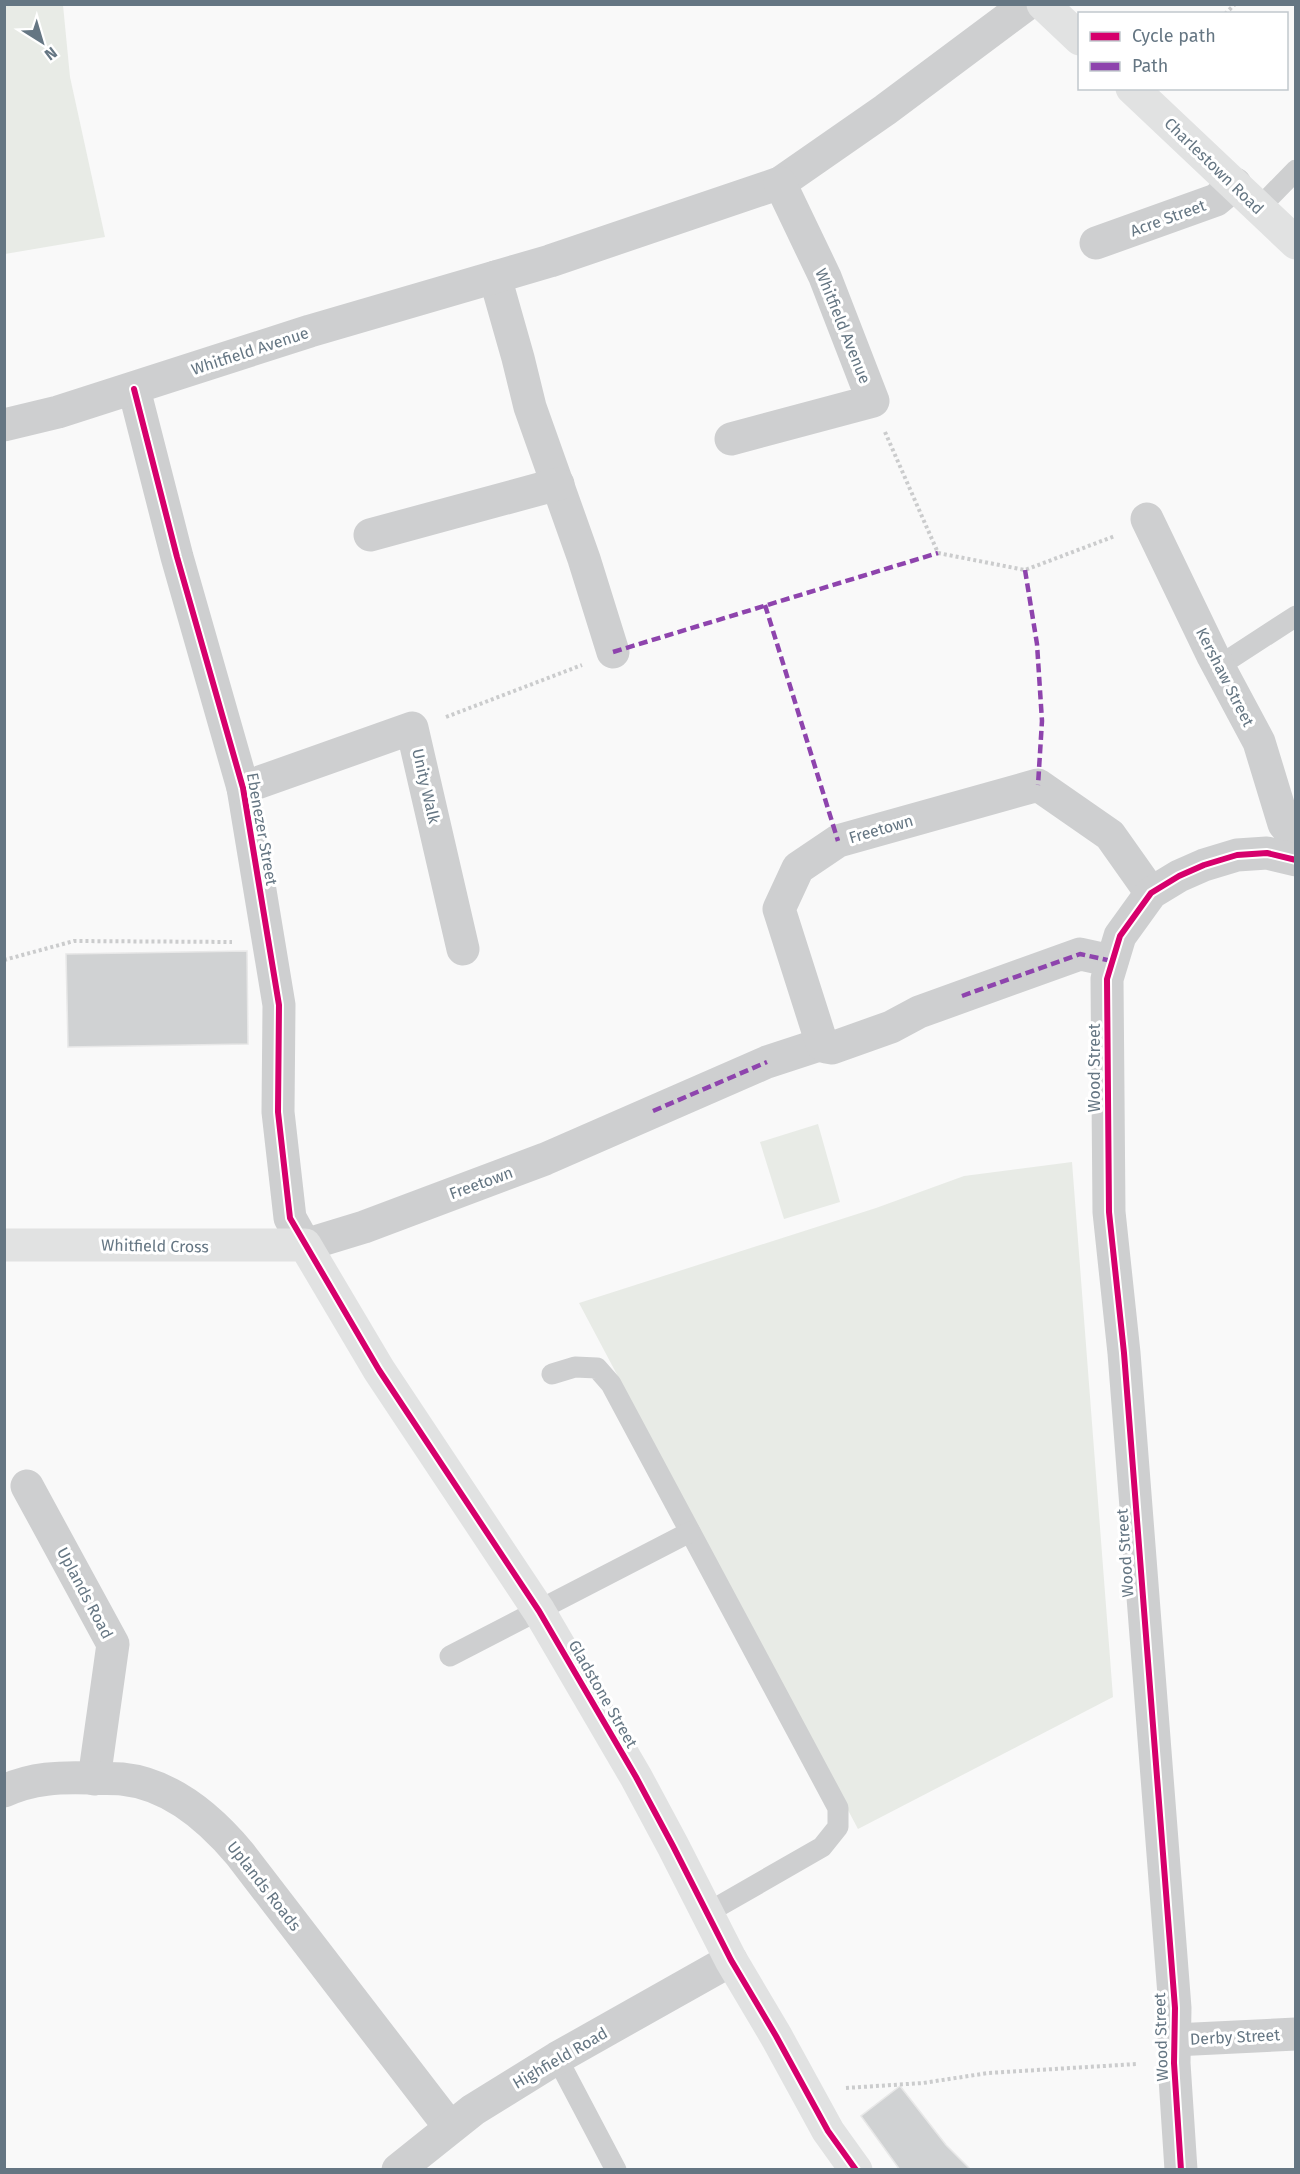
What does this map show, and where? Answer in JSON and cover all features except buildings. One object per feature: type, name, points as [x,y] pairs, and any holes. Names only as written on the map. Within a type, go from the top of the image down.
[{"type":"street","name":"Whitfield Avenue","points":[[4,425],[58,412],[310,331],[550,261],[780,183],[885,110],[1027,4]]},
{"type":"street","points":[[1043,4],[1078,37]]},
{"type":"street","name":"Charlestown Road","points":[[1134,90],[1296,243]]},
{"type":"street","name":"Whitfield Avenue","points":[[731,439],[873,401],[825,277],[780,183]]},
{"type":"street","name":"Acre Street","points":[[1096,243],[1216,200],[1235,184]]},
{"type":"street","points":[[495,277],[519,357],[530,407],[584,559],[613,652]]},
{"type":"street","name":"Ebenezer Street","points":[[134,389],[177,558],[243,788],[279,1005],[278,1112],[290,1218],[305,1245]]},
{"type":"street","points":[[370,535],[558,484]]},
{"type":"street","name":"Kershaw Street","points":[[1147,519],[1259,742],[1284,824],[1296,838]]},
{"type":"street","name":"Unity Walk","points":[[243,788],[412,728],[463,949]]},
{"type":"street","name":"Freetown","points":[[305,1245],[364,1227],[545,1159],[767,1062],[822,1044],[779,909],[798,868],[838,841],[1038,785],[1110,835],[1151,893]]},
{"type":"street","points":[[822,1044],[826,1047],[842,1044],[891,1027],[919,1012],[1080,954],[1116,949],[1151,893],[1188,873],[1237,855],[1267,853],[1296,860]]},
{"type":"street","name":"Wood Street","points":[[1116,949],[1107,978],[1109,1212],[1124,1353],[1175,2008],[1174,2051],[1181,2169]]},
{"type":"street","name":"Whitfield Cross","points":[[4,1245],[305,1245]]},
{"type":"street","name":"Gladstone Street","points":[[305,1245],[380,1370],[539,1611],[636,1778],[731,1960],[828,2130],[856,2169]]},
{"type":"street","name":"Uplands Road","points":[[27,1486],[113,1644],[94,1779]]},
{"type":"street","name":"Uplands Roads","points":[[4,1791],[41,1779],[123,1779],[147,1784],[197,1810],[219,1830],[449,2126]]},
{"type":"street","name":"Highfield Road","points":[[398,2169],[449,2126],[557,2058],[731,1960]]},
{"type":"street","name":"Derby Street","points":[[1174,2051],[1296,2034]]},
{"type":"lane","points":[[1258,208],[1296,170]]},
{"type":"lane","points":[[1219,666],[1296,616]]},
{"type":"lane","points":[[552,1374],[575,1367],[597,1368],[610,1384],[838,1808],[838,1827],[822,1847],[707,1913]]},
{"type":"lane","points":[[450,1656],[690,1532]]},
{"type":"lane","points":[[557,2058],[616,2169]]},
{"type":"path","points":[[873,401],[915,505],[938,553],[1025,570],[1113,537],[1147,519]]},
{"type":"path","points":[[412,728],[521,689],[613,652]]},
{"type":"path","points":[[4,960],[74,941],[268,942]]},
{"type":"path","points":[[810,2098],[844,2088],[923,2083],[988,2073],[1078,2067],[1174,2051]]},
{"type":"shaded area","points":[[5,4],[63,5],[70,77],[105,237],[5,254]]},
{"type":"shaded area","points":[[818,1124],[840,1202],[784,1219],[760,1142]]},
{"type":"shaded area","points":[[1072,1162],[1113,1697],[858,1829],[579,1303],[876,1208],[964,1176]]},
{"type":"marked path","points":[[613,652],[938,553]]},
{"type":"marked path","points":[[1025,570],[1037,644],[1042,721],[1038,785]]},
{"type":"marked path","points":[[765,605],[838,841]]},
{"type":"marked path","points":[[962,996],[1080,954],[1112,961]]},
{"type":"marked path","points":[[653,1111],[767,1062]]},
{"type":"cycle path","points":[[134,389],[177,557],[243,788],[279,1005],[278,1112],[290,1218],[379,1370],[539,1611],[636,1777],[731,1960],[828,2131],[856,2170]]},
{"type":"cycle path","points":[[1181,2170],[1174,2063],[1175,2008],[1124,1353],[1109,1212],[1107,979],[1120,936],[1151,893],[1179,876],[1204,865],[1237,855],[1267,853],[1296,860]]}]
